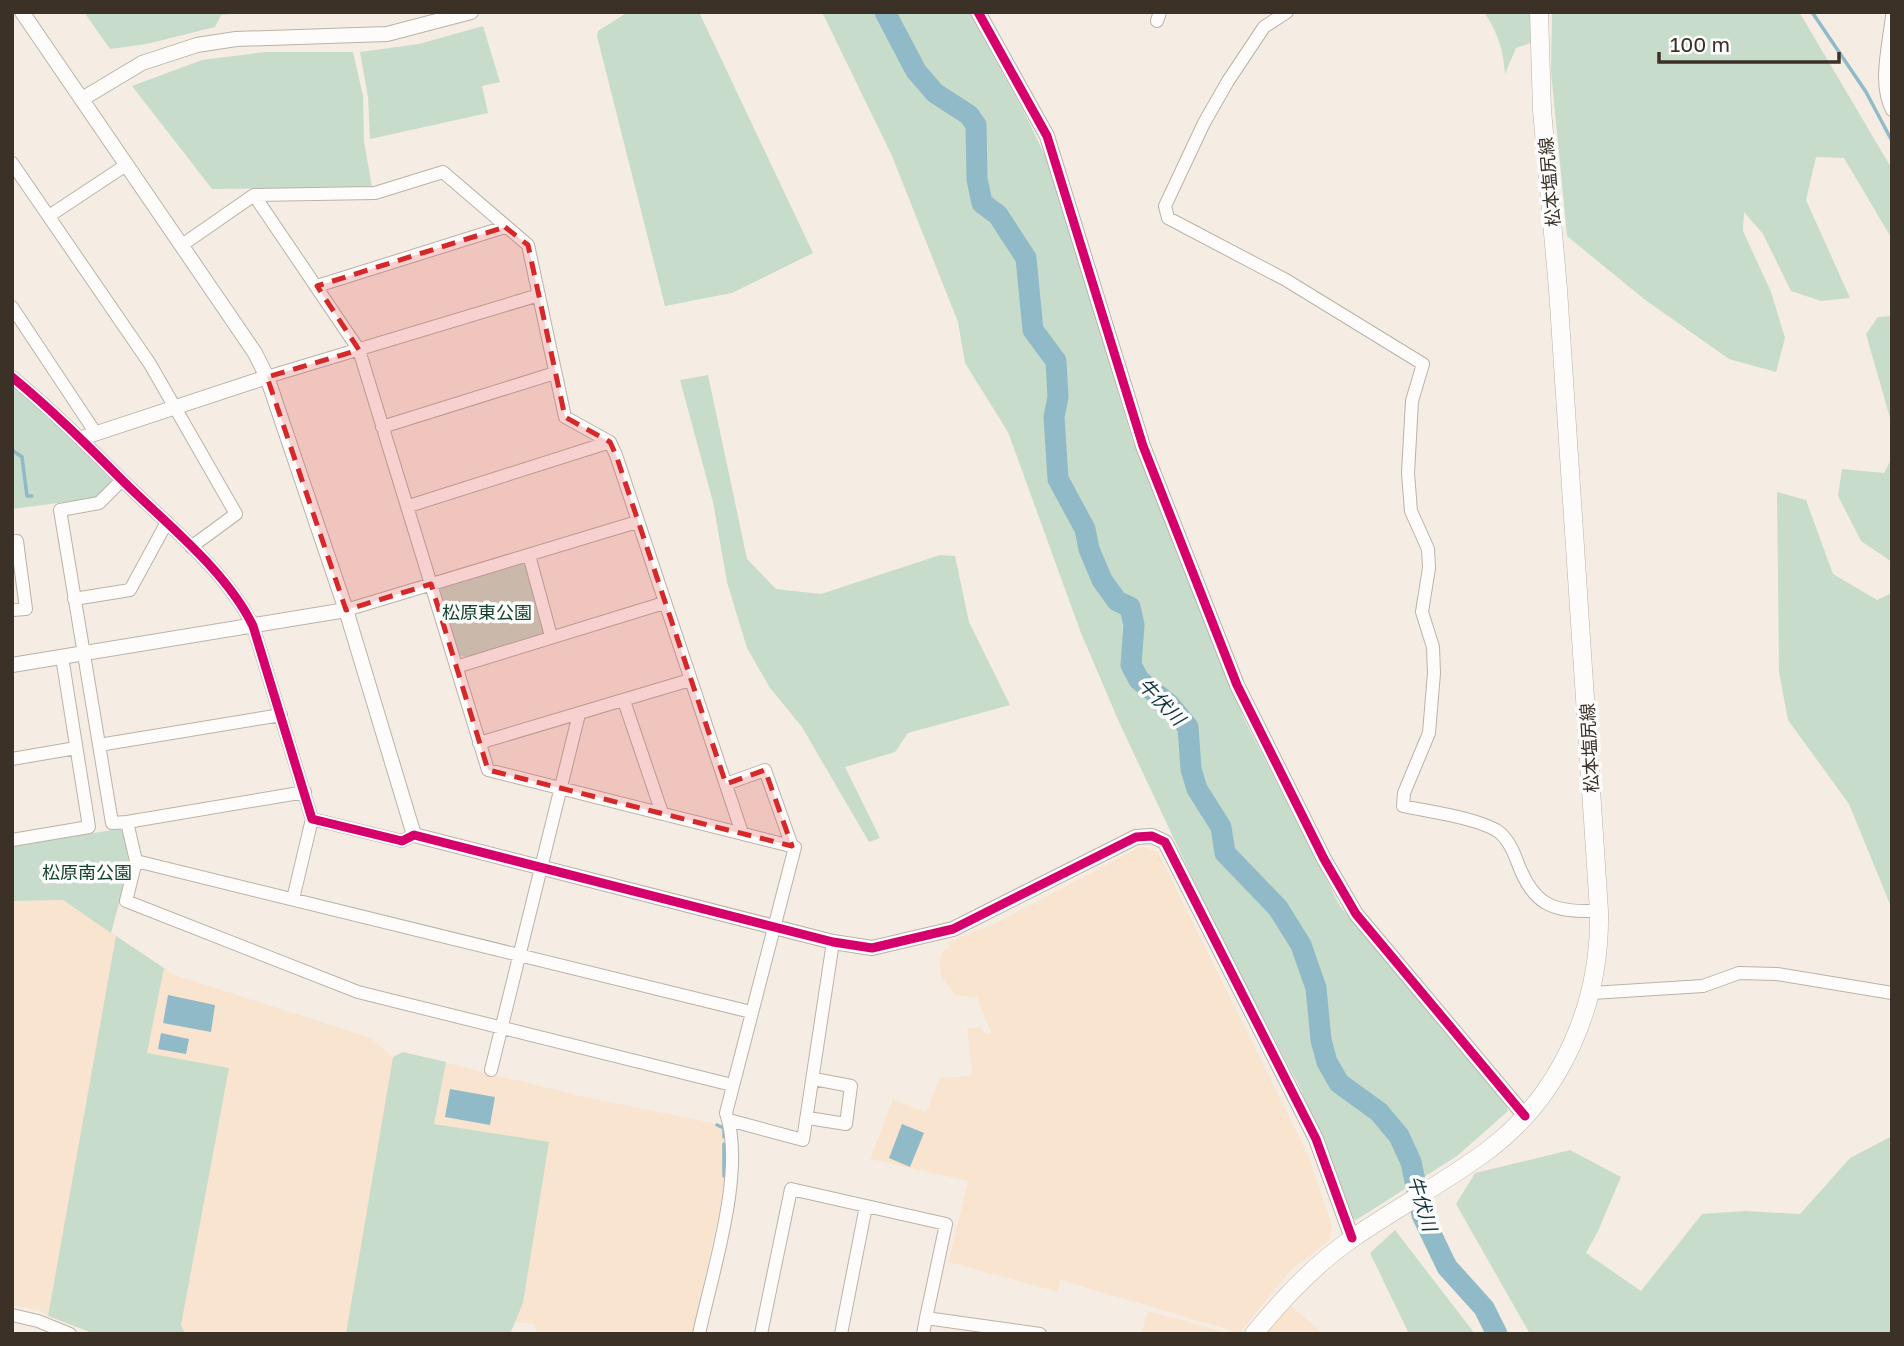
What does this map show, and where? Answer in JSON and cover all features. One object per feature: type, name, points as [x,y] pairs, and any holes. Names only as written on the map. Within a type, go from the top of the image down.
[{"type":"main road","name":"松本塩尻線","points":[[1254,1334],[1295,1287],[1359,1234],[1487,1151],[1521,1120],[1570,1051],[1592,993],[1598,964],[1599,911],[1558,289],[1542,110],[1539,12]]},
{"type":"street","points":[[22,12],[256,353],[267,377],[346,610],[414,835]]},
{"type":"street","points":[[82,99],[142,63],[197,46],[236,39],[387,34],[471,12]]},
{"type":"street","points":[[978,12],[1047,136],[1143,446],[1243,697],[1324,859],[1356,914],[1521,1120]]},
{"type":"street","points":[[1287,12],[1264,27],[1222,92],[1165,206],[1168,218],[1286,280],[1423,363],[1412,401],[1408,473],[1411,511],[1428,549],[1429,568],[1422,612],[1433,647],[1434,673],[1429,733],[1404,793],[1403,806],[1498,831],[1513,849],[1531,892],[1550,906],[1566,911],[1599,911]]},
{"type":"street","points":[[1892,16],[1885,85],[1886,98],[1892,110]]},
{"type":"street","points":[[13,165],[50,216],[176,407],[236,514],[191,547]]},
{"type":"street","points":[[50,216],[126,165]]},
{"type":"street","points":[[182,245],[254,195],[375,193],[443,173],[528,245],[565,417],[610,442],[742,833]]},
{"type":"street","points":[[254,195],[359,351],[409,506],[488,770],[792,846]]},
{"type":"street","points":[[317,286],[505,227]]},
{"type":"street","points":[[88,435],[267,377],[539,295]]},
{"type":"street","points":[[12,307],[88,435],[122,480],[191,547],[244,608],[253,626],[312,819],[293,899]]},
{"type":"street","points":[[382,427],[555,373]]},
{"type":"street","points":[[12,377],[88,435]]},
{"type":"street","points":[[409,506],[610,442]]},
{"type":"street","points":[[122,480],[99,503],[61,510],[112,823],[305,792]]},
{"type":"street","points":[[74,600],[130,590],[167,522]]},
{"type":"street","points":[[12,665],[346,610],[637,522]]},
{"type":"street","points":[[12,542],[17,541],[26,609],[12,610]]},
{"type":"street","points":[[529,555],[551,636]]},
{"type":"street","points":[[456,667],[664,603]]},
{"type":"street","points":[[12,840],[89,827],[62,657]]},
{"type":"street","points":[[479,743],[690,680]]},
{"type":"street","points":[[624,701],[662,813]]},
{"type":"street","points":[[491,1070],[579,714]]},
{"type":"street","points":[[99,745],[281,715]]},
{"type":"street","points":[[12,759],[76,748]]},
{"type":"street","points":[[699,1334],[732,1178],[729,1120],[726,1112],[795,847],[792,846],[765,770],[726,784]]},
{"type":"street","points":[[312,819],[402,841],[414,835],[833,942],[872,948],[953,929],[1136,837],[1158,837],[1166,842],[1316,1139],[1359,1234]]},
{"type":"street","points":[[127,822],[136,861],[124,905],[358,992],[732,1085]]},
{"type":"street","points":[[136,861],[751,1012]]},
{"type":"street","points":[[729,1120],[803,1140],[833,942]]},
{"type":"street","points":[[1592,993],[1703,986],[1740,973],[1777,974],[1892,993]]},
{"type":"street","points":[[808,1118],[846,1124],[850,1086],[814,1079]]},
{"type":"street","points":[[761,1334],[791,1189],[946,1224],[923,1334]]},
{"type":"street","points":[[841,1334],[866,1206]]},
{"type":"street","points":[[12,1315],[38,1321],[70,1334]]},
{"type":"street","points":[[926,1318],[1040,1334]]},
{"type":"highlighted area","points":[[505,227],[528,245],[565,417],[610,442],[616,455],[726,784],[765,770],[792,846],[488,770],[431,584],[346,610],[267,377],[359,350],[317,286]]},
{"type":"shaded area","points":[[1142,846],[1158,852],[1309,1157],[1332,1226],[1330,1240],[1290,1271],[1240,1333],[1060,1280],[1058,1292],[948,1262],[968,1181],[870,1159],[893,1099],[926,1113],[940,1078],[969,1076],[972,1073],[967,1028],[979,1027],[987,1034],[991,1032],[977,998],[955,995],[941,977],[939,961],[942,952],[950,947],[948,942],[996,923]]},
{"type":"shaded area","points":[[63,900],[175,975],[371,1038],[393,1057],[403,1052],[585,1097],[726,1127],[725,1186],[692,1334],[536,1334],[535,1324],[516,1322],[510,1334],[95,1334],[41,1311],[12,1305],[12,901]]},
{"type":"shaded area","points":[[1290,1305],[1324,1334],[1264,1334]]},
{"type":"shaded area","points":[[1148,1311],[1232,1334],[1141,1334]]},
{"type":"green space","points":[[84,12],[250,12],[221,15],[215,27],[147,44],[110,49]]},
{"type":"green space","points":[[628,12],[699,12],[813,253],[732,293],[665,306],[597,36],[598,31]]},
{"type":"green space","points":[[822,12],[969,12],[1024,112],[1051,168],[1132,439],[1244,719],[1340,906],[1507,1107],[1508,1111],[1457,1156],[1356,1220],[1348,1216],[1324,1143],[1298,1084],[1215,926],[1119,722],[1081,633],[1008,432],[965,363],[958,322],[892,156]]},
{"type":"green space","points":[[1484,12],[1533,12],[1534,42],[1516,48],[1505,74],[1499,41]]},
{"type":"green space","points":[[1552,12],[1797,12],[1801,15],[1892,169],[1892,239],[1844,158],[1816,157],[1806,200],[1850,298],[1821,301],[1791,291],[1763,234],[1744,212],[1743,231],[1771,292],[1785,338],[1776,372],[1729,359],[1644,299],[1567,236],[1551,71]]},
{"type":"green space","points":[[483,26],[500,82],[482,86],[488,113],[370,139],[368,97],[360,52],[419,44]]},
{"type":"green space","points":[[265,52],[353,52],[363,96],[364,142],[372,187],[212,189],[132,86],[202,60]]},
{"type":"green space","points":[[1892,316],[1892,425],[1866,334],[1878,317]]},
{"type":"green space","points":[[708,375],[747,559],[776,589],[821,594],[940,555],[955,556],[969,622],[1010,705],[908,733],[895,752],[845,767],[880,838],[869,842],[802,727],[770,688],[747,648],[727,582],[713,502],[680,380]]},
{"type":"green space","points":[[12,380],[113,475],[113,482],[96,498],[12,509]]},
{"type":"green space","points":[[1892,458],[1892,562],[1861,541],[1838,496],[1842,469],[1884,473]]},
{"type":"green space","points":[[1777,492],[1806,500],[1833,574],[1877,600],[1892,593],[1892,909],[1849,804],[1788,720],[1779,672]]},
{"type":"green space","name":"松原東公園","points":[[521,563],[526,566],[544,628],[542,634],[466,657],[459,655],[440,592],[441,587]]},
{"type":"green space","name":"松原南公園","points":[[119,829],[124,832],[129,866],[111,933],[63,900],[12,901],[12,846]]},
{"type":"green space","points":[[116,936],[164,968],[147,1053],[229,1068],[181,1325],[185,1334],[95,1334],[48,1316]]},
{"type":"green space","points":[[403,1052],[446,1062],[434,1124],[549,1142],[523,1303],[510,1334],[346,1334],[393,1057]]},
{"type":"green space","points":[[1892,1136],[1892,1334],[1530,1334],[1456,1204],[1475,1173],[1570,1150],[1621,1177],[1586,1253],[1641,1291],[1702,1214],[1744,1211],[1800,1214],[1850,1158]]},
{"type":"green space","points":[[1395,1230],[1475,1334],[1409,1334],[1370,1253]]},
{"type":"water","points":[[168,995],[215,1005],[211,1032],[163,1023]]},
{"type":"water","points":[[161,1033],[189,1039],[186,1054],[158,1049]]},
{"type":"water","points":[[450,1089],[495,1097],[490,1125],[445,1117]]},
{"type":"water","points":[[902,1124],[924,1133],[910,1167],[889,1158]]},
{"type":"waterway","name":"牛伏川","points":[[885,12],[916,71],[935,93],[969,115],[976,125],[977,179],[982,203],[998,215],[1026,258],[1033,330],[1056,361],[1058,397],[1054,417],[1058,479],[1085,529],[1089,549],[1102,580],[1117,601],[1130,607],[1134,625],[1131,665],[1139,680],[1169,704],[1188,727],[1191,769],[1197,789],[1221,827],[1225,853],[1278,908],[1301,945],[1316,988],[1321,1040],[1327,1062],[1339,1083],[1379,1112],[1399,1136],[1411,1162],[1422,1215],[1447,1267],[1484,1308],[1497,1334]]},
{"type":"waterway","points":[[1812,12],[1866,92],[1892,141]]},
{"type":"waterway","points":[[12,450],[22,457],[27,496],[32,496]]},
{"type":"waterway","points":[[717,1125],[724,1128],[724,1137]]},
{"type":"waterway","points":[[724,1144],[724,1176]]},
{"type":"cycle path","points":[[978,12],[1047,136],[1143,446],[1237,685],[1324,859],[1356,914],[1525,1116]]},
{"type":"cycle path","points":[[12,377],[68,427],[193,548],[211,566],[241,605],[253,626],[312,819],[402,841],[414,835],[833,942],[872,948],[953,929],[1136,837],[1152,836],[1165,842],[1316,1139],[1352,1238]]}]
